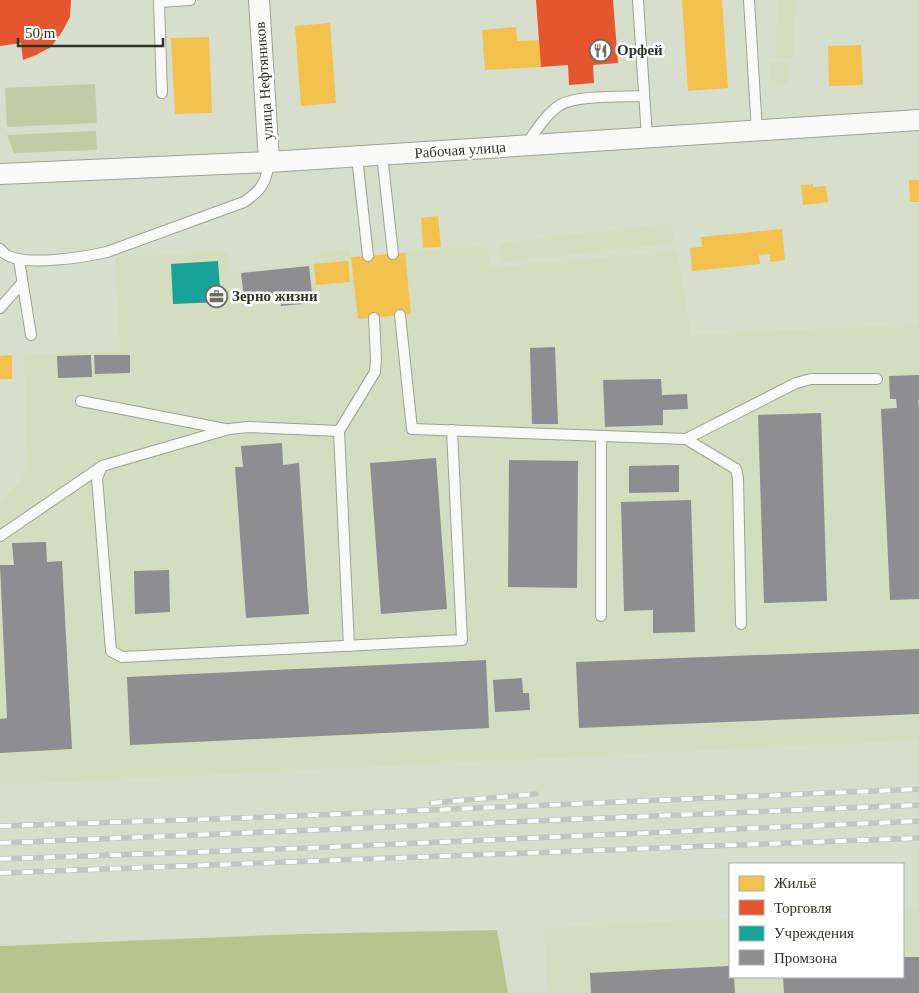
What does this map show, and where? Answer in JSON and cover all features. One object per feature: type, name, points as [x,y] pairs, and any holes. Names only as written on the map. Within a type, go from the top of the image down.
[{"type":"street","name":"улица Нефтяников","points":[[259,0],[269,162]]},
{"type":"street","name":"Рабочая улица","points":[[0,174],[357,157],[919,120]]},
{"type":"lane","points":[[162,93],[158,1],[190,0]]},
{"type":"lane","points":[[638,0],[647,138]]},
{"type":"lane","points":[[750,0],[757,132]]},
{"type":"lane","points":[[524,146],[561,104],[575,100],[644,96]]},
{"type":"lane","points":[[382,155],[393,254]]},
{"type":"lane","points":[[357,157],[368,256]]},
{"type":"lane","points":[[0,249],[7,256],[19,260],[89,256],[107,252],[244,202],[260,191],[267,178],[269,162]]},
{"type":"lane","points":[[0,163],[0,174]]},
{"type":"lane","points":[[19,260],[31,335]]},
{"type":"lane","points":[[0,308],[22,283]]},
{"type":"lane","points":[[400,315],[412,429],[686,439],[736,469],[738,478],[741,624]]},
{"type":"lane","points":[[349,646],[339,431],[374,372],[376,359],[374,318]]},
{"type":"lane","points":[[686,439],[796,382],[811,379],[877,379]]},
{"type":"lane","points":[[81,401],[228,429]]},
{"type":"lane","points":[[0,536],[102,466],[228,429],[248,426],[339,431]]},
{"type":"lane","points":[[102,466],[97,478],[111,651],[122,657],[462,640],[452,430]]},
{"type":"lane","points":[[601,436],[601,616]]},
{"type":"shaded area","points":[[778,0],[796,0],[793,59],[775,58]]},
{"type":"shaded area","points":[[769,62],[788,63],[787,84],[769,83]]},
{"type":"shaded area","points":[[95,84],[97,123],[7,127],[5,88]]},
{"type":"shaded area","points":[[96,131],[97,150],[14,153],[7,135]]},
{"type":"shaded area","points":[[672,223],[674,243],[501,262],[499,243]]},
{"type":"shaded area","points":[[487,245],[490,268],[677,251],[691,335],[919,324],[919,740],[0,785],[0,504],[28,471],[24,355],[120,351],[115,257],[227,251],[229,272],[314,264],[313,253],[350,249],[351,257]]},
{"type":"shaded area","points":[[919,908],[919,993],[548,993],[544,928],[729,918],[729,978],[904,978],[904,909]]},
{"type":"green space","points":[[497,930],[508,993],[0,993],[0,946],[301,934]]},
{"type":"building: Жильё","points":[[682,0],[722,0],[728,88],[688,91]]},
{"type":"building: Жильё","points":[[330,23],[336,103],[301,106],[295,26]]},
{"type":"building: Жильё","points":[[516,27],[517,41],[539,40],[541,67],[485,70],[482,30]]},
{"type":"building: Жильё","points":[[209,37],[212,113],[175,114],[171,38]]},
{"type":"building: Жильё","points":[[861,45],[863,85],[829,86],[828,46]]},
{"type":"building: Жильё","points":[[909,180],[919,180],[919,202],[910,202]]},
{"type":"building: Жильё","points":[[813,184],[813,187],[826,186],[828,202],[803,205],[801,185]]},
{"type":"building: Жильё","points":[[438,216],[441,247],[423,248],[421,218]]},
{"type":"building: Жильё","points":[[782,229],[785,260],[770,262],[770,254],[759,255],[760,264],[692,271],[690,248],[702,247],[701,237]]},
{"type":"building: Жильё","points":[[405,253],[411,314],[358,319],[351,257]]},
{"type":"building: Жильё","points":[[348,261],[350,282],[316,285],[314,264]]},
{"type":"building: Жильё","points":[[12,355],[12,379],[0,379],[0,356]]},
{"type":"building: Торговля","points":[[0,0],[71,0],[70,17],[51,47],[23,60],[21,43],[0,46]]},
{"type":"building: Торговля","points":[[536,0],[613,0],[618,63],[593,65],[594,83],[569,85],[568,65],[541,67]]},
{"type":"building: Учреждения","points":[[218,261],[221,302],[173,304],[171,264]]},
{"type":"building: Промзона","points":[[309,266],[313,303],[281,306],[280,294],[244,297],[241,273]]},
{"type":"building: Промзона","points":[[555,347],[558,424],[532,424],[530,348]]},
{"type":"building: Промзона","points":[[91,355],[92,377],[58,378],[57,356]]},
{"type":"building: Промзона","points":[[94,355],[130,355],[130,373],[95,374]]},
{"type":"building: Промзона","points":[[919,375],[919,599],[890,600],[881,409],[897,408],[896,399],[890,399],[889,376]]},
{"type":"building: Промзона","points":[[661,379],[662,395],[687,394],[688,409],[663,410],[663,425],[605,427],[603,380]]},
{"type":"building: Промзона","points":[[821,413],[827,601],[764,603],[758,415]]},
{"type":"building: Промзона","points":[[282,443],[283,465],[299,463],[309,614],[246,618],[235,467],[243,467],[241,446]]},
{"type":"building: Промзона","points":[[436,458],[447,609],[381,614],[370,463]]},
{"type":"building: Промзона","points":[[509,460],[578,461],[577,588],[508,587]]},
{"type":"building: Промзона","points":[[679,465],[679,492],[629,493],[629,466]]},
{"type":"building: Промзона","points":[[691,500],[695,632],[653,633],[653,610],[624,611],[621,502]]},
{"type":"building: Промзона","points":[[46,542],[47,562],[62,561],[72,749],[0,753],[0,719],[7,718],[0,565],[14,565],[12,543]]},
{"type":"building: Промзона","points":[[169,570],[170,612],[135,614],[134,571]]},
{"type":"building: Промзона","points":[[919,649],[919,714],[579,728],[576,662]]},
{"type":"building: Промзона","points":[[486,660],[489,728],[130,745],[127,677]]},
{"type":"building: Промзона","points":[[522,678],[523,693],[529,693],[530,710],[495,712],[493,680]]},
{"type":"building: Промзона","points":[[904,957],[919,957],[919,993],[784,993],[783,978],[904,978]]},
{"type":"building: Промзона","points":[[729,966],[729,978],[734,978],[735,993],[591,993],[590,973]]},
{"type":"railway","points":[[0,826],[269,817],[919,789]]},
{"type":"railway","points":[[431,803],[536,794]]},
{"type":"railway","points":[[0,843],[919,805]]},
{"type":"railway","points":[[0,859],[283,849],[919,821]]},
{"type":"railway","points":[[0,873],[919,838]]},
{"type":"place","name":"Орфей","points":[[601,50]]},
{"type":"place","name":"Зерно жизни","points":[[216,296]]}]
